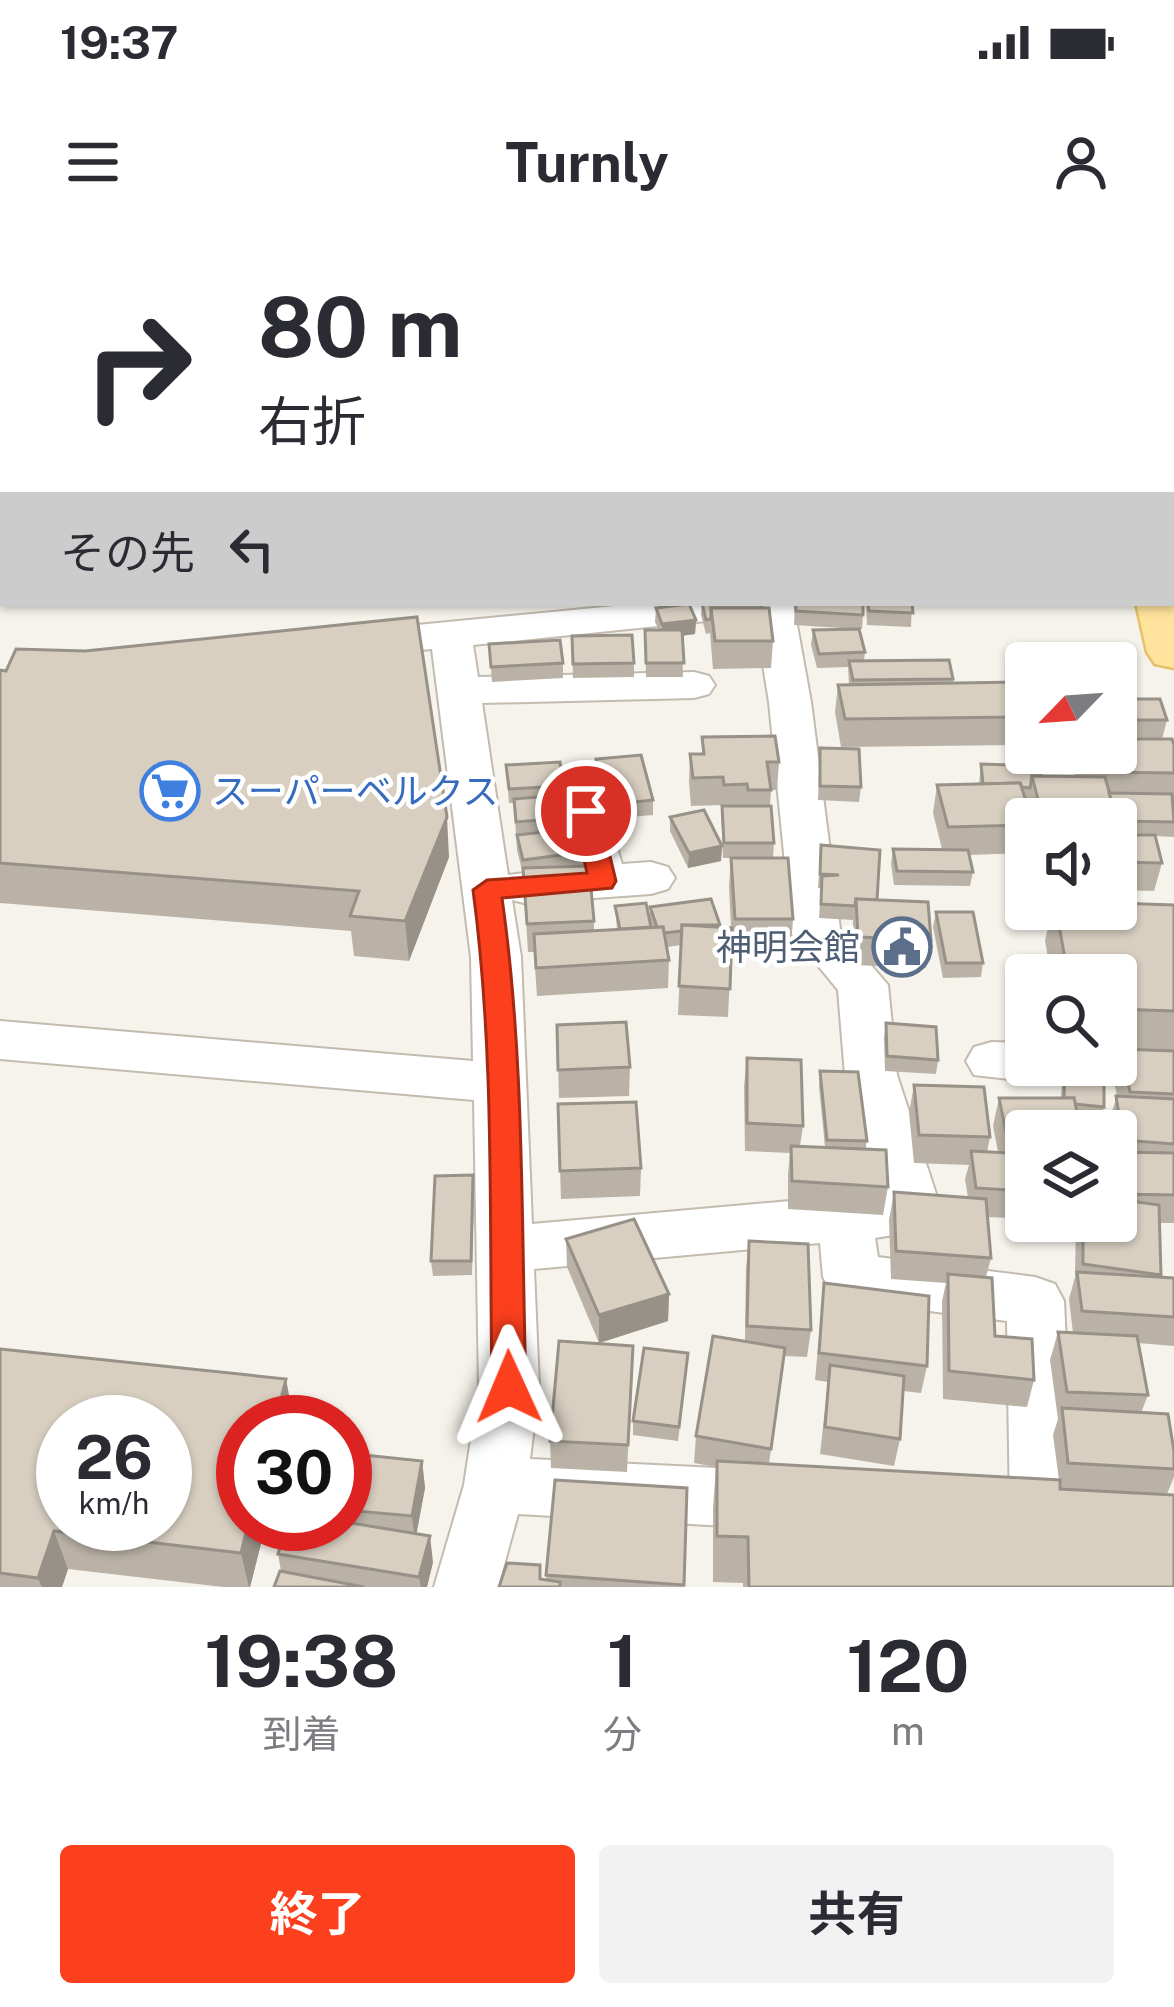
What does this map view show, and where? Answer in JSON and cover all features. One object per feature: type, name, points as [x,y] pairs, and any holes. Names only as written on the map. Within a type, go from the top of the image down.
[{"type":"main road","points":[[1163,606],[1174,652]]},
{"type":"street","points":[[309,646],[739,606]]},
{"type":"street","points":[[506,1250],[914,1212],[960,1086],[871,1075],[863,985],[816,934],[812,702],[770,606]]},
{"type":"street","points":[[451,635],[496,957],[509,1387],[495,1485],[466,1587]]},
{"type":"street","points":[[459,690],[694,686]]},
{"type":"street","points":[[487,890],[631,888],[586,811]]},
{"type":"street","points":[[0,1040],[502,1083]]},
{"type":"street","points":[[845,1218],[852,1277],[1035,1301],[1018,1512],[1108,1517]]},
{"type":"street","points":[[495,1485],[828,1502]]},
{"type":"building","points":[[690,606],[696,620],[662,624],[656,608]]},
{"type":"building","points":[[703,606],[762,606],[711,608],[711,619],[706,620]]},
{"type":"building","points":[[796,606],[863,606],[863,615],[796,611]]},
{"type":"building","points":[[868,606],[912,606],[913,613],[869,611]]},
{"type":"building","points":[[711,608],[769,608],[773,641],[715,641]]},
{"type":"building","points":[[417,617],[447,817],[405,921],[350,916],[359,891],[0,863],[0,670],[6,671],[16,649],[85,651]]},
{"type":"building","points":[[859,629],[865,652],[819,654],[813,630]]},
{"type":"building","points":[[645,630],[682,630],[684,663],[646,663]]},
{"type":"building","points":[[632,635],[634,663],[573,664],[572,636]]},
{"type":"building","points":[[560,640],[563,663],[491,667],[489,644]]},
{"type":"building","points":[[949,660],[953,679],[853,680],[849,661]]},
{"type":"building","points":[[1005,682],[1005,717],[845,719],[838,685]]},
{"type":"building","points":[[1137,699],[1160,699],[1167,720],[1137,720]]},
{"type":"building","points":[[775,736],[779,762],[767,762],[771,790],[724,785],[723,777],[693,778],[690,754],[704,754],[702,737]]},
{"type":"building","points":[[1137,739],[1172,739],[1174,773],[1137,773]]},
{"type":"building","points":[[820,748],[859,749],[861,787],[820,786]]},
{"type":"building","points":[[641,755],[653,800],[606,805],[596,759]]},
{"type":"building","points":[[560,762],[563,786],[509,789],[506,765]]},
{"type":"building","points":[[981,764],[1005,765],[1005,774],[1041,776],[1032,776],[1030,788],[1020,783],[983,784]]},
{"type":"building","points":[[1032,776],[1105,777],[1111,798],[1038,798]]},
{"type":"building","points":[[1020,783],[1025,798],[1005,798],[1005,826],[948,827],[937,785]]},
{"type":"building","points":[[1109,793],[1172,794],[1174,822],[1137,821],[1137,798],[1111,798]]},
{"type":"building","points":[[573,794],[577,817],[516,822],[514,799]]},
{"type":"building","points":[[722,806],[771,806],[774,843],[724,843]]},
{"type":"building","points":[[704,810],[722,846],[689,853],[670,817]]},
{"type":"building","points":[[579,828],[584,852],[523,860],[517,835]]},
{"type":"building","points":[[1137,835],[1155,835],[1162,863],[1137,862]]},
{"type":"building","points":[[821,845],[880,850],[877,900],[856,899],[855,906],[821,904],[822,876],[839,875],[820,874]]},
{"type":"building","points":[[893,849],[968,850],[973,872],[897,871]]},
{"type":"building","points":[[731,858],[788,858],[793,919],[735,919]]},
{"type":"building","points":[[589,866],[594,921],[527,924],[523,868]]},
{"type":"building","points":[[711,899],[720,925],[682,925],[682,931],[664,933],[650,907]]},
{"type":"building","points":[[856,899],[928,902],[931,940],[858,937]]},
{"type":"building","points":[[646,903],[651,927],[620,929],[615,906]]},
{"type":"building","points":[[1137,904],[1174,905],[1174,1011],[1137,1010],[1137,954],[1064,954],[1060,930],[1137,930]]},
{"type":"building","points":[[936,912],[973,912],[983,963],[946,963]]},
{"type":"building","points":[[682,925],[732,928],[730,989],[679,986]]},
{"type":"building","points":[[663,927],[669,960],[536,968],[534,934]]},
{"type":"building","points":[[626,1022],[630,1067],[558,1070],[557,1025]]},
{"type":"building","points":[[886,1023],[936,1027],[938,1060],[887,1056]]},
{"type":"building","points":[[1137,1050],[1174,1051],[1174,1094],[1130,1092],[1129,1086],[1137,1086]]},
{"type":"building","points":[[747,1058],[801,1060],[803,1126],[747,1123]]},
{"type":"building","points":[[820,1071],[858,1072],[867,1141],[827,1140]]},
{"type":"building","points":[[914,1085],[984,1087],[990,1137],[919,1135]]},
{"type":"building","points":[[1064,1086],[1104,1086],[1104,1107],[1064,1098]]},
{"type":"building","points":[[1116,1096],[1174,1099],[1174,1144],[1137,1141],[1137,1110],[1118,1110]]},
{"type":"building","points":[[999,1098],[1074,1098],[1077,1110],[1005,1110],[1005,1127]]},
{"type":"building","points":[[636,1102],[641,1168],[560,1171],[558,1104]]},
{"type":"building","points":[[791,1146],[886,1150],[888,1187],[792,1181]]},
{"type":"building","points":[[971,1151],[1005,1153],[1005,1190],[976,1188]]},
{"type":"building","points":[[1137,1152],[1174,1153],[1174,1195],[1137,1194]]},
{"type":"building","points":[[473,1175],[471,1261],[431,1261],[435,1176]]},
{"type":"building","points":[[894,1192],[986,1199],[991,1258],[896,1251]]},
{"type":"building","points":[[1137,1202],[1159,1205],[1161,1275],[1083,1264],[1083,1242],[1137,1242]]},
{"type":"building","points":[[634,1219],[669,1294],[599,1315],[566,1239]]},
{"type":"building","points":[[749,1241],[808,1244],[811,1330],[747,1326]]},
{"type":"building","points":[[1077,1272],[1174,1278],[1174,1317],[1082,1311]]},
{"type":"building","points":[[948,1274],[992,1278],[995,1336],[1032,1339],[1034,1380],[949,1371]]},
{"type":"building","points":[[824,1283],[929,1296],[927,1366],[819,1353]]},
{"type":"building","points":[[1058,1332],[1137,1336],[1148,1395],[1067,1392]]},
{"type":"building","points":[[713,1336],[785,1348],[771,1449],[696,1436]]},
{"type":"building","points":[[559,1341],[633,1346],[628,1445],[550,1441]]},
{"type":"building","points":[[644,1348],[688,1353],[679,1427],[633,1421]]},
{"type":"building","points":[[0,1349],[286,1379],[282,1395],[216,1395],[216,1550],[192,1547],[192,1395],[36,1395],[36,1551],[47,1551],[38,1578],[0,1573]]},
{"type":"building","points":[[830,1365],[904,1376],[900,1439],[825,1427]]},
{"type":"building","points":[[1062,1408],[1168,1414],[1174,1469],[1068,1463]]},
{"type":"building","points":[[372,1456],[422,1461],[412,1516],[372,1512]]},
{"type":"building","points":[[717,1461],[1060,1480],[1060,1489],[1174,1495],[1174,1587],[749,1587],[748,1537],[717,1536]]},
{"type":"building","points":[[555,1480],[687,1488],[684,1585],[546,1575]]},
{"type":"building","points":[[372,1526],[430,1536],[419,1577],[278,1554],[372,1551]]},
{"type":"building","points":[[507,1563],[540,1565],[540,1579],[560,1582],[560,1587],[499,1587]]},
{"type":"building","points":[[280,1571],[364,1587],[274,1587]]},
{"type":"place","name":"スーパーベルクス","points":[[170,791]]},
{"type":"place","name":"神明会館","points":[[902,947]]},
{"type":"route","points":[[509,1387],[502,1083],[496,957],[487,890],[602,881],[586,811]]}]
